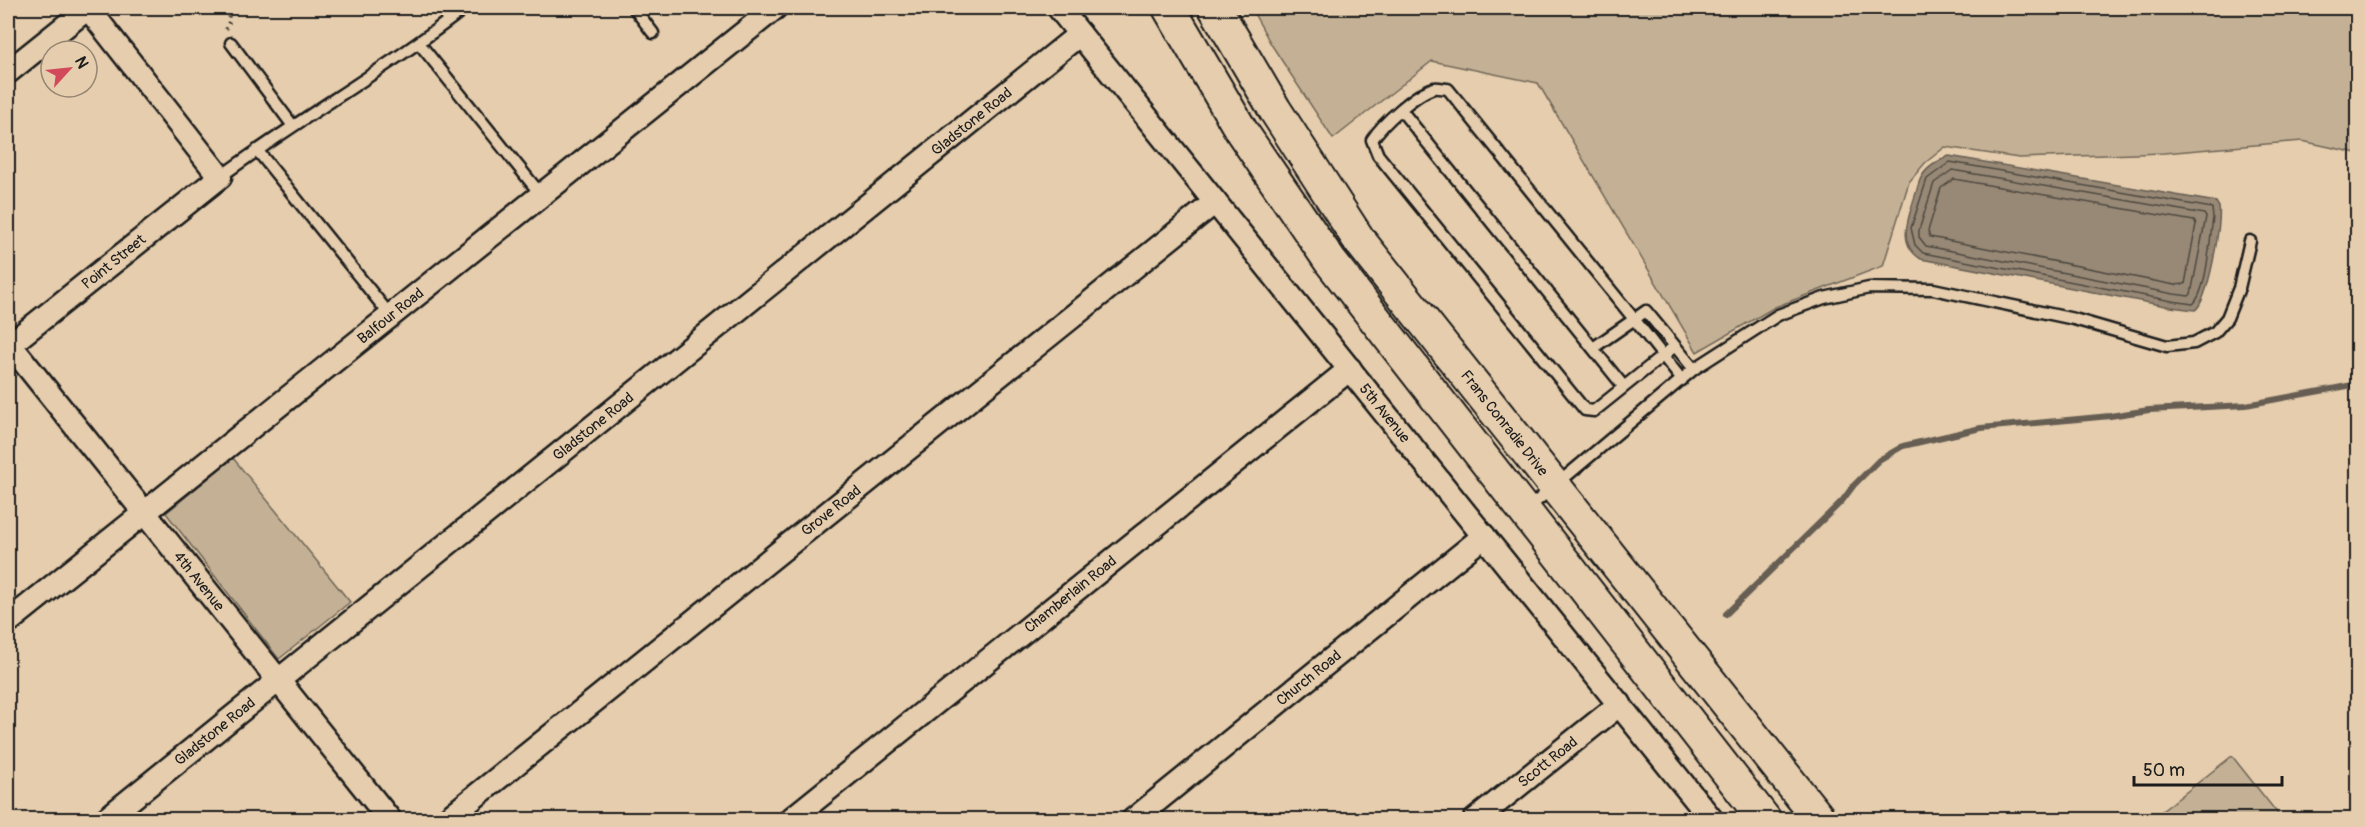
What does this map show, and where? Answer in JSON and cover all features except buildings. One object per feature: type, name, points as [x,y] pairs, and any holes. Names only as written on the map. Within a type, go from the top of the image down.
[{"type":"main road","points":[[1169,8],[1242,132],[1330,261],[1765,819]]},
{"type":"main road","name":"Frans Conradie Drive","points":[[1215,8],[1275,110],[1359,240],[1820,819]]},
{"type":"street","points":[[8,72],[88,8],[220,177]]},
{"type":"street","name":"Balfour Road","points":[[8,622],[775,8]]},
{"type":"street","name":"5th Avenue","points":[[1059,8],[1712,819]]},
{"type":"street","name":"Gladstone Road","points":[[105,819],[1080,34]]},
{"type":"street","name":"Point Street","points":[[8,344],[220,177]]},
{"type":"street","name":"Grove Road","points":[[446,819],[1215,202]]},
{"type":"street","name":"4th Avenue","points":[[8,344],[390,819]]},
{"type":"street","name":"Chamberlain Road","points":[[790,819],[1350,369]]},
{"type":"street","name":"Church Road","points":[[1133,819],[1484,536]]},
{"type":"street","name":"Scott Road","points":[[1475,819],[1620,704]]},
{"type":"lane","points":[[443,8],[451,18]]},
{"type":"lane","points":[[220,177],[256,150],[418,43],[465,8]]},
{"type":"lane","points":[[634,8],[653,33]]},
{"type":"lane","points":[[231,43],[293,126]]},
{"type":"lane","points":[[418,43],[542,196]]},
{"type":"lane","points":[[1675,346],[1663,357],[1594,411],[1585,410],[1478,281],[1374,149],[1372,140],[1378,131],[1420,95],[1435,87],[1448,89],[1635,319],[1663,357],[1682,380]]},
{"type":"lane","points":[[1401,110],[1624,387]]},
{"type":"lane","points":[[256,150],[390,315]]},
{"type":"lane","points":[[1524,511],[1555,488],[1694,369],[1778,315],[1824,298],[1869,288],[1933,289],[2074,319],[2167,346],[2194,344],[2216,332],[2227,318],[2239,288],[2250,241]]},
{"type":"lane","points":[[1593,348],[1646,310],[1694,369]]},
{"type":"path","points":[[228,8],[229,22],[225,28],[231,43]]},
{"type":"shaded area","points":[[1251,8],[2357,8],[2357,153],[2302,141],[2164,153],[2019,158],[1945,147],[1925,163],[1909,182],[1883,266],[1775,307],[1697,352],[1538,83],[1432,61],[1333,139],[1271,44]]},
{"type":"shaded area","points":[[233,458],[350,602],[279,659],[166,513]]},
{"type":"shaded area","points":[[2232,756],[2282,819],[2152,819]]},
{"type":"water","points":[[1949,156],[2216,202],[2219,207],[2219,216],[2216,245],[2205,293],[2200,304],[2195,310],[2171,307],[1921,259],[1909,246],[1907,239],[1909,215],[1924,173]]},
{"type":"waterway","points":[[1726,614],[1842,501],[1854,485],[1879,460],[1903,446],[1981,428],[2110,416],[2149,410],[2246,405],[2358,384]]}]
